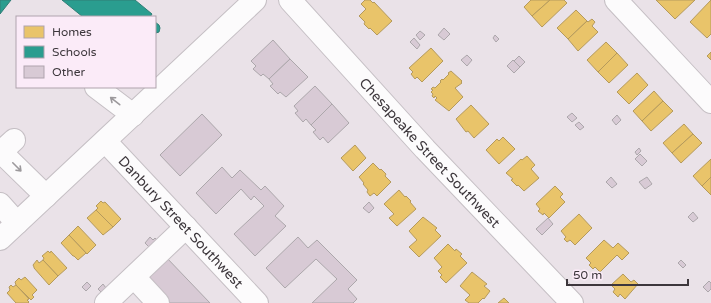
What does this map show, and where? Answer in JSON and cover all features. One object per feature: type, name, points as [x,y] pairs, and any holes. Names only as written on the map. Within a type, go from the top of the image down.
[{"type":"street","points":[[0,239],[255,0]]},
{"type":"street","name":"Chesapeake Street Southwest","points":[[290,0],[425,149],[572,303]]},
{"type":"street","points":[[616,0],[711,102]]},
{"type":"street","points":[[97,88],[133,115]]},
{"type":"street","points":[[14,140],[1,152],[46,196]]},
{"type":"street","name":"Danbury Street Southwest","points":[[106,141],[257,303]]},
{"type":"street","points":[[0,204],[17,223]]},
{"type":"street","points":[[109,302],[186,227]]},
{"type":"street","points":[[134,277],[158,303]]},
{"type":"building: Homes","points":[[365,0],[374,2],[392,21],[377,35],[364,24],[365,22],[359,16],[366,9],[361,4]]},
{"type":"building: Homes","points":[[531,0],[550,0],[532,16],[524,7]]},
{"type":"building: Homes","points":[[550,0],[564,0],[567,3],[542,27],[532,16]]},
{"type":"building: Homes","points":[[656,0],[695,0],[675,19]]},
{"type":"building: Homes","points":[[711,0],[711,34],[707,38],[690,22]]},
{"type":"building: Homes","points":[[576,10],[587,21],[568,39],[557,28]]},
{"type":"building: Homes","points":[[592,19],[595,22],[592,26],[598,32],[578,51],[568,39],[587,21],[588,22]]},
{"type":"building: Homes","points":[[606,42],[617,53],[598,72],[587,60]]},
{"type":"building: Homes","points":[[431,48],[443,61],[422,82],[417,77],[415,79],[411,74],[413,72],[409,68]]},
{"type":"building: Homes","points":[[711,52],[711,60],[707,56]]},
{"type":"building: Homes","points":[[617,53],[628,65],[609,83],[598,72]]},
{"type":"building: Homes","points":[[451,71],[462,81],[462,83],[455,88],[463,97],[449,111],[435,100],[437,98],[432,96],[433,94],[431,92],[433,90],[431,89],[433,87],[435,88]]},
{"type":"building: Homes","points":[[637,73],[648,85],[629,104],[617,92]]},
{"type":"building: Homes","points":[[654,91],[663,101],[642,121],[633,111]]},
{"type":"building: Homes","points":[[663,101],[673,111],[651,131],[642,121]]},
{"type":"building: Homes","points":[[471,105],[489,124],[474,138],[468,131],[466,132],[456,119]]},
{"type":"building: Homes","points":[[684,124],[693,134],[672,153],[663,143]]},
{"type":"building: Homes","points":[[693,134],[702,143],[681,163],[672,153]]},
{"type":"building: Homes","points":[[503,137],[515,149],[499,164],[486,150],[497,139],[499,141]]},
{"type":"building: Homes","points":[[355,145],[366,158],[353,171],[341,158]]},
{"type":"building: Homes","points":[[527,156],[535,165],[531,169],[539,178],[524,191],[511,180],[513,179],[506,173],[521,159],[522,160]]},
{"type":"building: Homes","points":[[711,159],[711,177],[702,186],[693,176]]},
{"type":"building: Homes","points":[[373,163],[386,174],[385,176],[391,182],[377,196],[374,193],[370,196],[367,192],[368,190],[363,184],[364,183],[359,177]]},
{"type":"building: Homes","points":[[711,177],[711,195],[702,186]]},
{"type":"building: Homes","points":[[555,186],[563,194],[560,197],[565,202],[549,218],[544,213],[543,215],[538,211],[540,209],[536,204]]},
{"type":"building: Homes","points":[[399,190],[411,201],[410,202],[416,209],[397,226],[389,218],[394,214],[384,204]]},
{"type":"building: Homes","points":[[101,201],[103,203],[105,202],[121,219],[113,227],[96,210],[98,208],[96,206]]},
{"type":"building: Homes","points":[[96,210],[113,227],[103,235],[87,218]]},
{"type":"building: Homes","points":[[579,214],[592,228],[575,245],[570,240],[567,242],[564,239],[566,237],[561,231]]},
{"type":"building: Homes","points":[[423,217],[437,228],[435,230],[441,236],[419,257],[409,247],[417,240],[409,231]]},
{"type":"building: Homes","points":[[78,226],[96,245],[87,254],[69,235]]},
{"type":"building: Homes","points":[[69,235],[86,253],[78,260],[61,243]]},
{"type":"building: Homes","points":[[604,240],[613,248],[618,243],[629,253],[622,260],[617,255],[600,272],[595,267],[593,269],[589,265],[591,263],[586,258]]},
{"type":"building: Homes","points":[[448,244],[455,251],[456,249],[462,254],[460,256],[467,263],[446,283],[440,277],[442,275],[438,271],[442,267],[434,258]]},
{"type":"building: Homes","points":[[48,251],[50,253],[51,251],[67,268],[58,276],[43,260],[44,258],[42,256]]},
{"type":"building: Homes","points":[[37,260],[39,263],[43,260],[58,276],[49,285],[34,268],[33,265]]},
{"type":"building: Homes","points":[[472,272],[487,284],[484,286],[490,291],[484,299],[483,298],[478,303],[469,303],[465,300],[470,295],[460,286]]},
{"type":"building: Homes","points":[[623,274],[631,282],[634,280],[638,284],[625,299],[620,294],[618,297],[613,292],[615,289],[611,285]]},
{"type":"building: Homes","points":[[25,277],[37,290],[32,295],[34,297],[31,300],[16,285],[15,282],[19,278],[21,280]]},
{"type":"building: Homes","points":[[11,285],[13,287],[16,285],[29,299],[27,300],[29,302],[28,303],[16,303],[7,293],[10,290],[9,287]]},
{"type":"building: Homes","points":[[504,298],[509,303],[498,303]]},
{"type":"building: Schools","points":[[0,0],[11,0],[0,14]]},
{"type":"building: Schools","points":[[62,0],[135,0],[152,14],[151,16],[82,16]]},
{"type":"building: Schools","points":[[156,23],[160,28],[159,32],[156,33]]},
{"type":"building: Other","points":[[444,28],[450,34],[444,40],[438,35]]},
{"type":"building: Other","points":[[420,31],[425,35],[420,40],[416,35]]},
{"type":"building: Other","points":[[495,35],[499,39],[496,42],[493,38]]},
{"type":"building: Other","points":[[414,38],[420,45],[417,49],[410,42]]},
{"type":"building: Other","points":[[273,40],[290,59],[269,79],[263,74],[261,76],[253,69],[256,66],[251,61]]},
{"type":"building: Other","points":[[467,55],[472,60],[467,66],[461,60]]},
{"type":"building: Other","points":[[519,56],[525,62],[520,67],[514,61]]},
{"type":"building: Other","points":[[290,59],[308,77],[286,97],[280,92],[278,94],[270,86],[273,84],[269,79]]},
{"type":"building: Other","points":[[513,60],[520,67],[514,73],[507,66]]},
{"type":"building: Other","points":[[315,86],[332,104],[311,125],[306,119],[303,122],[295,113],[298,111],[294,106]]},
{"type":"building: Other","points":[[332,104],[349,123],[328,143],[323,137],[320,140],[313,132],[316,130],[311,125]]},
{"type":"building: Other","points":[[572,113],[577,118],[572,122],[567,117]]},
{"type":"building: Other","points":[[202,114],[222,135],[180,176],[160,155]]},
{"type":"building: Other","points":[[617,115],[621,120],[616,125],[612,120]]},
{"type":"building: Other","points":[[579,122],[584,127],[580,130],[575,125]]},
{"type":"building: Other","points":[[639,148],[641,151],[637,155],[635,152]]},
{"type":"building: Other","points":[[640,154],[647,161],[642,166],[635,159]]},
{"type":"building: Other","points":[[222,167],[232,178],[240,170],[261,190],[265,186],[284,206],[275,216],[286,226],[255,256],[234,234],[264,206],[254,196],[251,200],[241,189],[216,214],[196,193]]},
{"type":"building: Other","points":[[611,177],[617,184],[612,188],[606,182]]},
{"type":"building: Other","points":[[647,177],[652,184],[645,189],[639,182]]},
{"type":"building: Other","points":[[369,202],[374,208],[369,213],[363,208]]},
{"type":"building: Other","points":[[693,212],[698,218],[693,222],[688,217]]},
{"type":"building: Other","points":[[548,218],[553,224],[542,235],[536,229]]},
{"type":"building: Other","points":[[150,237],[153,240],[155,238],[158,241],[151,249],[145,243]]},
{"type":"building: Other","points":[[298,237],[308,248],[317,240],[357,280],[348,289],[357,299],[353,303],[312,303],[337,279],[316,259],[285,288],[266,268]]},
{"type":"building: Other","points":[[165,256],[210,303],[170,303],[144,275]]},
{"type":"building: Other","points":[[681,260],[686,265],[683,268],[678,263]]},
{"type":"building: Other","points":[[709,281],[711,283],[711,289],[708,292],[703,287]]},
{"type":"building: Other","points":[[87,282],[91,286],[86,291],[82,287]]},
{"type":"building: Other","points":[[103,284],[106,288],[101,292],[98,289]]}]
